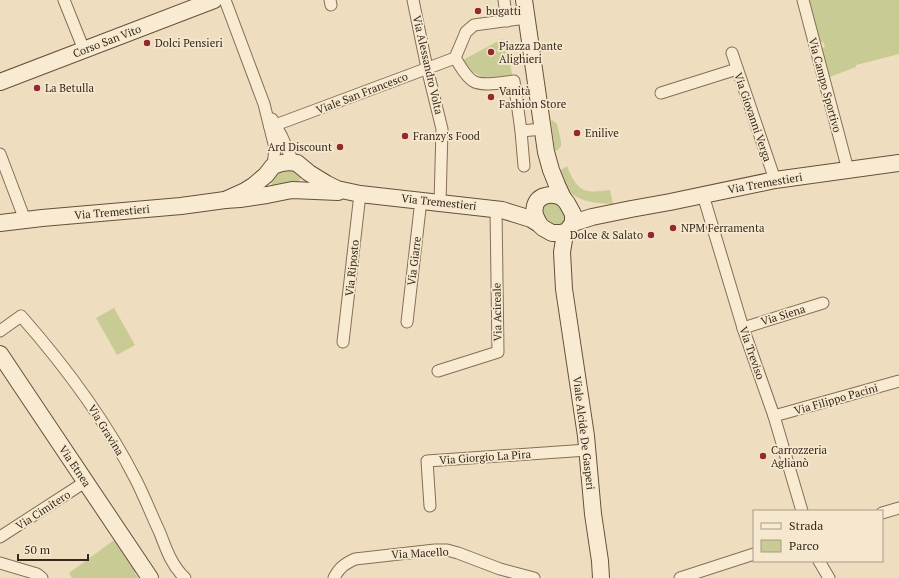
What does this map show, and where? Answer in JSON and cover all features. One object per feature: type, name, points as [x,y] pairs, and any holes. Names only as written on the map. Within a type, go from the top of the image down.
[{"type":"main road","name":"Corso San Vito","points":[[0,82],[214,0]]},
{"type":"main road","points":[[524,0],[546,152],[546,180],[535,209],[535,216],[549,238],[564,289]]},
{"type":"main road","points":[[546,152],[557,185],[573,214],[570,227],[564,240],[562,252],[564,289]]},
{"type":"main road","points":[[224,200],[245,192],[269,170],[282,163],[297,164],[327,184],[356,193]]},
{"type":"main road","name":"Via Tremestieri","points":[[631,209],[775,180],[899,163]]},
{"type":"main road","points":[[224,200],[267,195],[287,191],[300,185],[302,182],[303,172],[297,164]]},
{"type":"main road","points":[[269,170],[264,180],[267,188],[270,190],[356,193]]},
{"type":"main road","name":"Via Tremestieri","points":[[356,193],[499,209]]},
{"type":"main road","points":[[499,209],[529,206],[540,199],[551,195],[556,195],[565,201],[592,211],[631,209]]},
{"type":"main road","name":"Via Tremestieri","points":[[0,223],[181,206],[224,200]]},
{"type":"main road","points":[[499,209],[523,216],[556,234],[561,233],[570,227],[592,217],[631,209]]},
{"type":"main road","name":"Viale Alcide De Gasperi","points":[[564,289],[587,450],[601,578]]},
{"type":"main road","name":"Via Etnea","points":[[0,354],[150,578]]},
{"type":"street","points":[[64,0],[84,50]]},
{"type":"street","points":[[225,0],[273,126],[276,148],[269,170]]},
{"type":"street","name":"Via Alessandro Volta","points":[[413,0],[427,68],[442,129],[440,202]]},
{"type":"street","points":[[504,0],[507,20]]},
{"type":"street","name":"Via Campo Sportivo","points":[[803,0],[848,170]]},
{"type":"street","points":[[524,166],[514,81],[486,84],[473,81],[452,59],[466,32],[474,25],[526,18]]},
{"type":"street","name":"Via Giovanni Verga","points":[[732,53],[775,180]]},
{"type":"street","name":"Viale San Francesco","points":[[273,126],[452,59]]},
{"type":"street","points":[[661,93],[737,69]]},
{"type":"street","points":[[273,126],[282,137],[297,164]]},
{"type":"street","points":[[521,131],[543,129]]},
{"type":"street","points":[[0,154],[25,220]]},
{"type":"street","name":"Via Riposto","points":[[343,342],[356,193]]},
{"type":"street","name":"Via Treviso","points":[[703,195],[744,328],[774,416],[802,510]]},
{"type":"street","name":"Via Giarre","points":[[407,322],[421,200]]},
{"type":"street","name":"Via Acireale","points":[[438,371],[498,352],[499,209]]},
{"type":"street","name":"Via Siena","points":[[744,328],[824,303]]},
{"type":"street","name":"Via Gravina","points":[[0,331],[21,316],[70,376],[112,436],[136,480],[170,559],[185,578]]},
{"type":"street","name":"Via Filippo Pacini","points":[[774,416],[899,381]]},
{"type":"street","name":"Via Giorgio La Pira","points":[[430,506],[427,461],[587,450]]},
{"type":"street","name":"Via Cimitero","points":[[0,537],[86,482]]},
{"type":"street","points":[[883,514],[899,508]]},
{"type":"street","name":"Via Macello","points":[[334,578],[339,569],[346,563],[355,559],[435,550],[458,552],[500,569],[534,578]]},
{"type":"street","points":[[680,578],[753,554]]},
{"type":"street","points":[[0,562],[37,574],[42,578]]},
{"type":"street","points":[[820,562],[830,578]]},
{"type":"green space","points":[[807,0],[899,0],[899,54],[856,65],[856,67],[827,78],[821,50],[825,46],[823,42],[819,42]]},
{"type":"green space","points":[[502,39],[503,42],[507,44],[512,75],[484,78],[473,72],[463,60]]},
{"type":"green space","points":[[552,120],[557,124],[561,141],[561,146],[557,151],[555,150]]},
{"type":"green space","points":[[567,166],[574,181],[582,189],[587,191],[610,190],[613,204],[591,202],[578,198],[572,194],[563,183],[558,172]]},
{"type":"green space","points":[[292,167],[301,175],[298,182],[275,186],[272,185],[270,180],[275,173]]},
{"type":"green space","points":[[555,202],[564,209],[567,222],[558,228],[544,219],[542,206],[544,203]]},
{"type":"green space","points":[[114,308],[135,345],[117,355],[96,318]]},
{"type":"green space","points":[[117,538],[137,567],[135,573],[138,578],[72,578],[69,573]]},
{"type":"place","name":"bugatti","points":[[478,11]]},
{"type":"place","name":"Dolci Pensieri","points":[[147,43]]},
{"type":"place","name":"Piazza Dante Alighieri","points":[[491,52]]},
{"type":"place","name":"La Betulla","points":[[37,88]]},
{"type":"place","name":"Vanità Fashion Store","points":[[491,97]]},
{"type":"place","name":"Enilive","points":[[577,133]]},
{"type":"place","name":"Franzy's Food","points":[[405,136]]},
{"type":"place","name":"Ard Discount","points":[[340,147]]},
{"type":"place","name":"NPM Ferramenta","points":[[673,228]]},
{"type":"place","name":"Dolce & Salato","points":[[651,235]]},
{"type":"place","name":"Carrozzeria Aglianò","points":[[763,456]]}]
